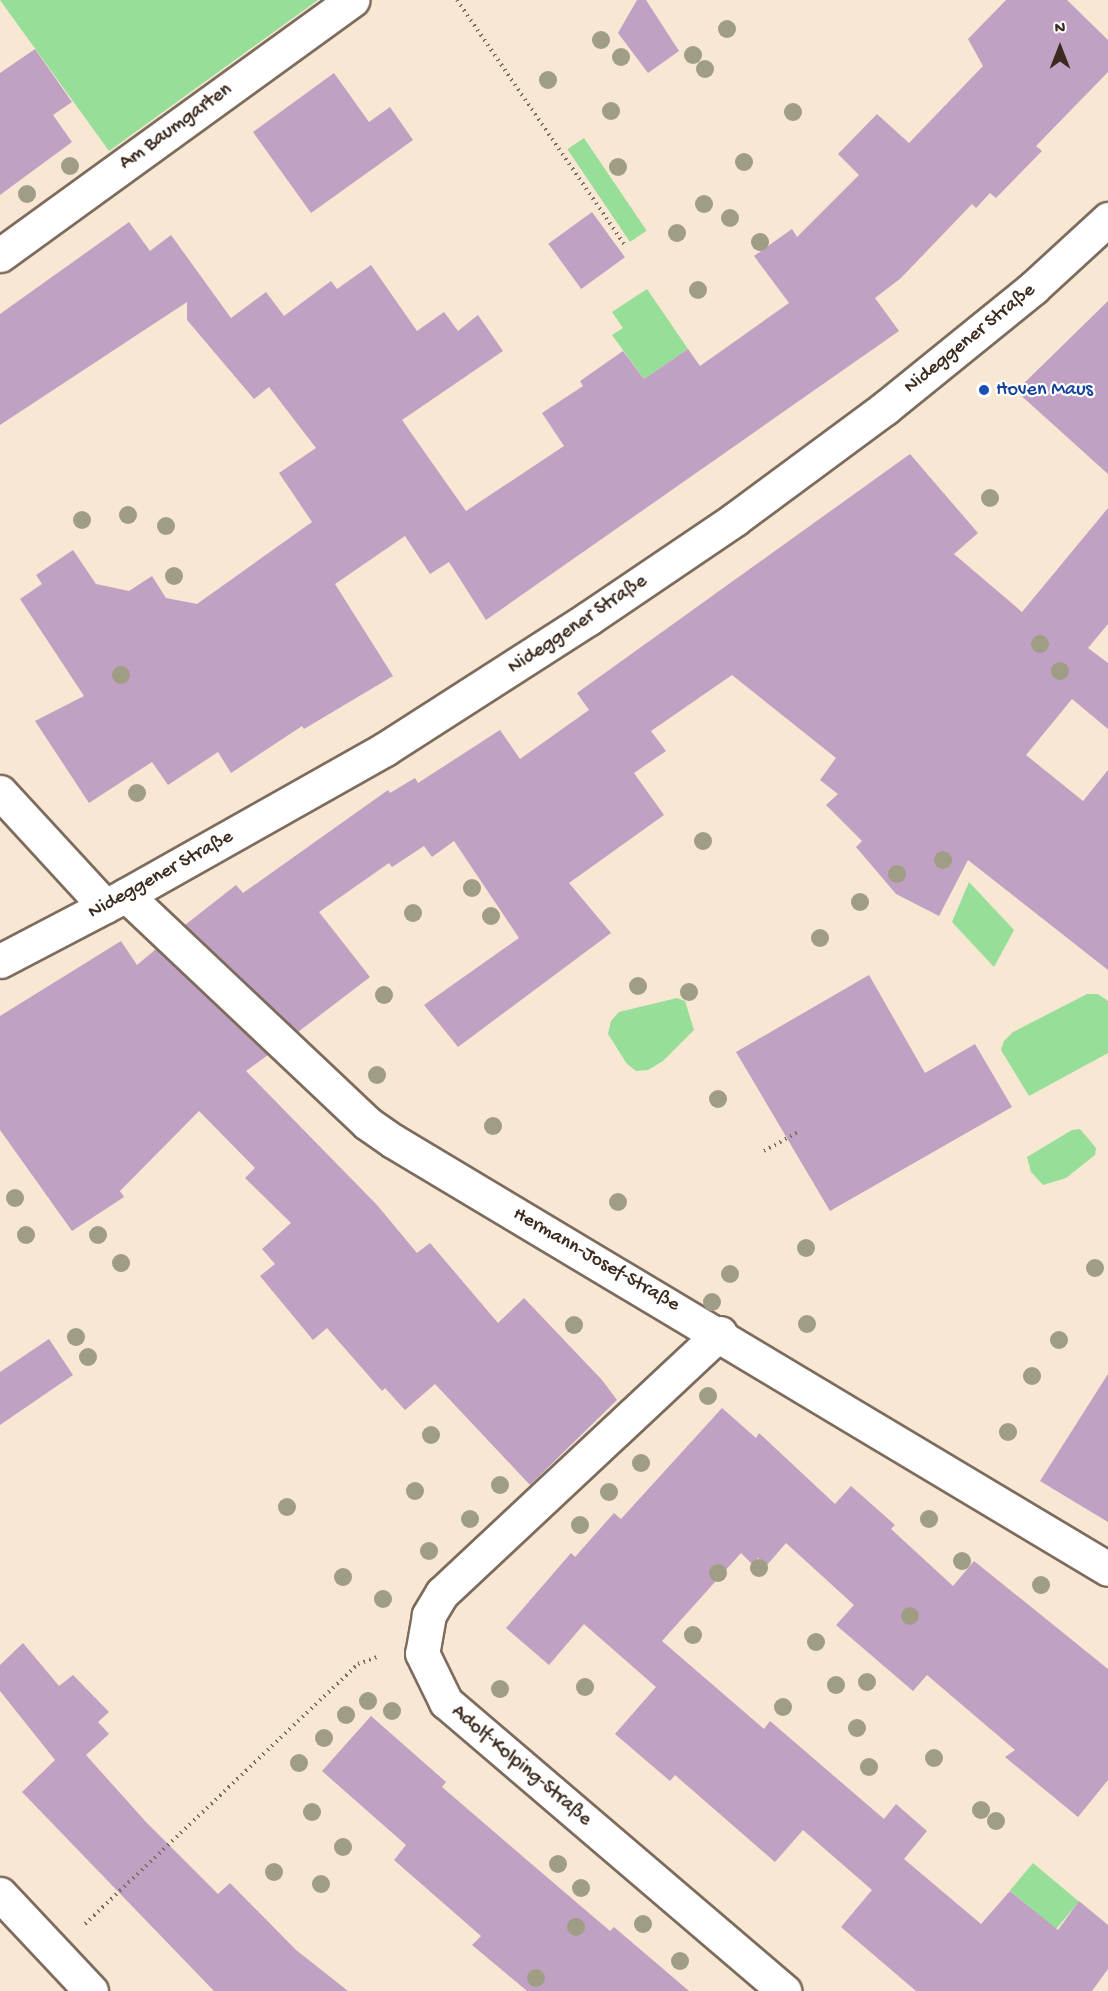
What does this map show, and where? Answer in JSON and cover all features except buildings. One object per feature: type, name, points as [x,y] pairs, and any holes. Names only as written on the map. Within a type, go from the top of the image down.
[{"type":"street","name":"Am Baumgarten","points":[[0,255],[352,0]]},
{"type":"street","name":"Nideggener Straße","points":[[0,961],[116,900],[430,721],[735,519],[965,346],[1108,219]]},
{"type":"street","name":"Hermann-Josef-Straße","points":[[0,792],[116,900],[367,1123],[720,1333],[1108,1569]]},
{"type":"street","name":"Adolf-Kolping-Straße","points":[[720,1333],[442,1593],[429,1615],[423,1639],[427,1668],[446,1702],[784,1991]]},
{"type":"street","points":[[0,1894],[91,1991]]},
{"type":"path","points":[[458,0],[625,245]]},
{"type":"path","points":[[764,1151],[800,1131]]},
{"type":"path","points":[[54,1953],[358,1664],[423,1639]]},
{"type":"green space","points":[[0,0],[318,0],[109,151]]},
{"type":"green space","points":[[584,138],[647,231],[630,242],[567,149]]},
{"type":"green space","points":[[647,289],[688,349],[644,379],[612,335],[623,328],[612,312]]},
{"type":"green space","points":[[969,882],[1014,930],[994,967],[952,922]]},
{"type":"green space","points":[[1087,994],[1098,994],[1108,1001],[1108,1053],[1029,1096],[1001,1050],[1004,1041],[1013,1032]]},
{"type":"green space","points":[[677,998],[685,1001],[694,1030],[663,1061],[648,1070],[636,1071],[627,1064],[608,1034],[611,1021],[619,1012]]},
{"type":"green space","points":[[1080,1129],[1096,1148],[1095,1155],[1066,1178],[1043,1185],[1031,1172],[1027,1157],[1072,1130]]},
{"type":"green space","points":[[1033,1863],[1079,1902],[1056,1929],[1010,1891]]},
{"type":"place","name":"Hoven Maus","points":[[984,390]]}]
